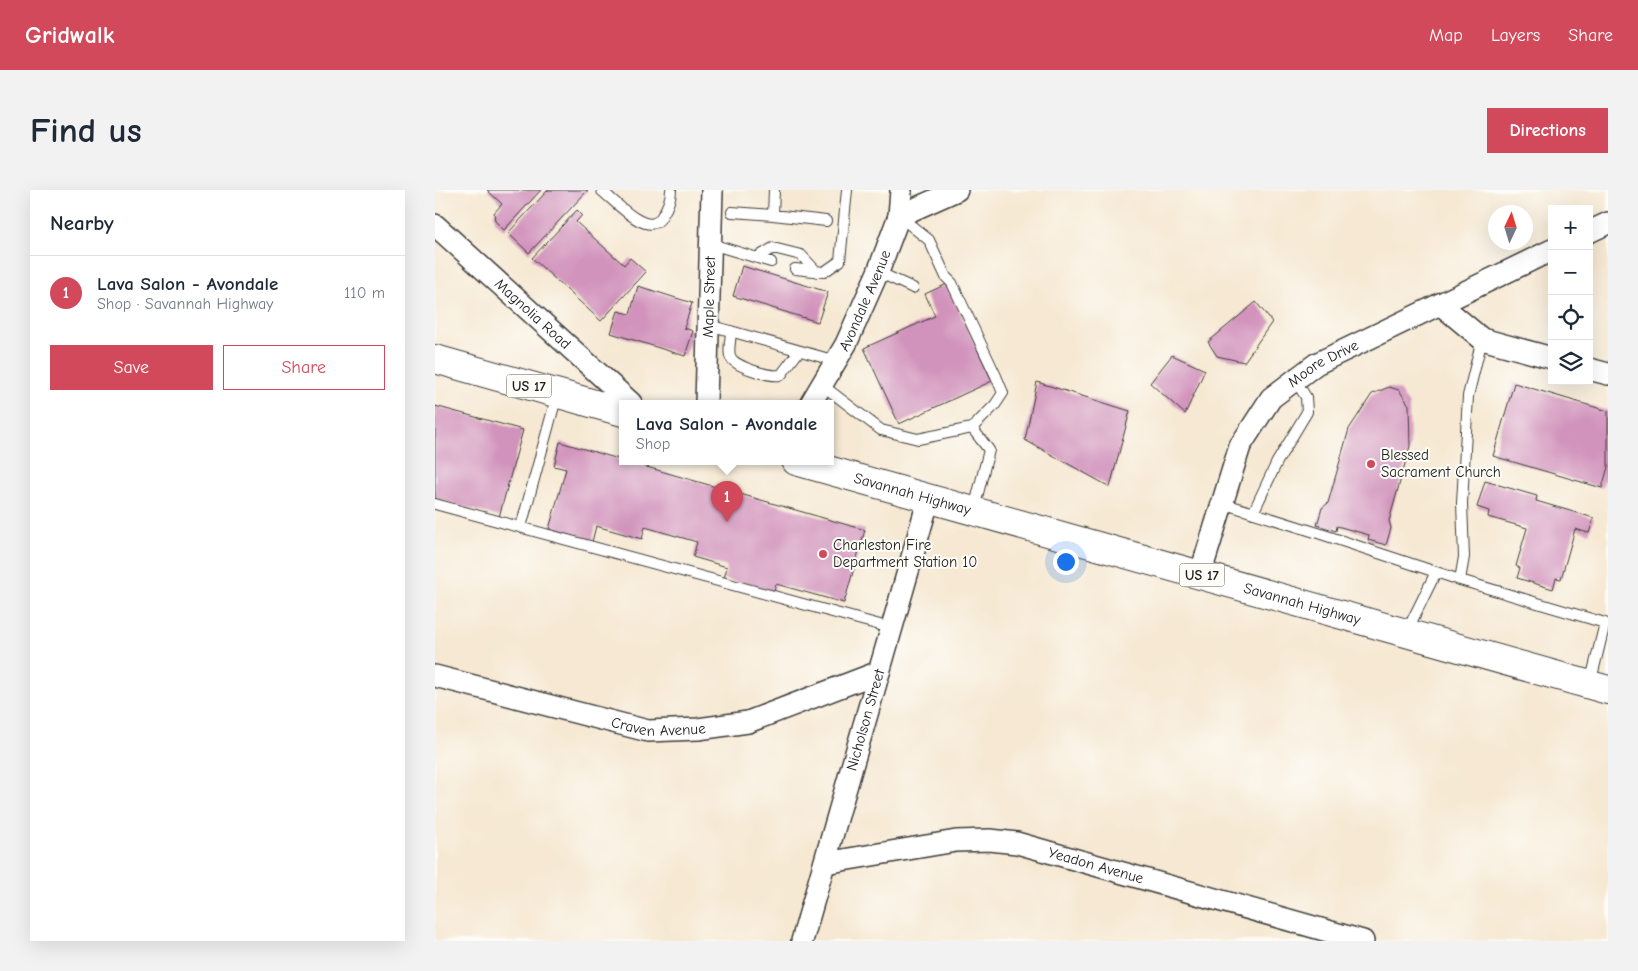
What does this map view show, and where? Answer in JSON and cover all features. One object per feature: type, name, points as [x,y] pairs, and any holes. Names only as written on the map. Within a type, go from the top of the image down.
[{"type":"highway","name":"US 17","points":[[435,359],[619,411]]},
{"type":"highway","name":"Savannah Highway","points":[[810,465],[1599,687]]},
{"type":"street","name":"Maple Street","points":[[707,400],[712,190]]},
{"type":"street","name":"Avondale Avenue","points":[[813,400],[846,344],[878,272],[899,216],[901,190]]},
{"type":"street","points":[[899,216],[957,190]]},
{"type":"street","points":[[1593,230],[1608,223]]},
{"type":"street","name":"Magnolia Road","points":[[435,226],[628,400]]},
{"type":"street","name":"Moore Drive","points":[[1200,575],[1240,446],[1271,398],[1317,364],[1548,252]]},
{"type":"street","points":[[1440,304],[1482,339],[1548,357]]},
{"type":"street","points":[[1593,370],[1608,374]]},
{"type":"street","name":"Nicholson Street","points":[[802,941],[929,498]]},
{"type":"street","name":"Craven Avenue","points":[[435,676],[648,731],[748,722],[879,672]]},
{"type":"street","name":"Yeadon Avenue","points":[[825,863],[956,841],[990,840],[1017,844],[1363,941]]},
{"type":"lane","points":[[602,191],[644,224],[653,225],[660,221],[667,208],[671,190]]},
{"type":"lane","points":[[773,215],[774,190]]},
{"type":"lane","points":[[794,273],[824,272],[840,261],[847,190]]},
{"type":"lane","points":[[732,212],[826,221]]},
{"type":"lane","points":[[822,385],[881,430],[918,439],[973,428],[995,405],[1003,393],[952,283],[946,277],[929,240],[899,216]]},
{"type":"lane","points":[[711,244],[758,257],[770,266]]},
{"type":"lane","points":[[758,257],[773,248],[801,255],[817,272]]},
{"type":"lane","points":[[878,272],[913,288]]},
{"type":"lane","points":[[709,325],[836,361]]},
{"type":"lane","points":[[731,331],[730,355],[735,364],[774,376],[781,374],[799,350]]},
{"type":"lane","points":[[1460,580],[1463,557],[1462,503],[1468,396],[1482,339]]},
{"type":"lane","points":[[1253,513],[1277,462],[1307,412],[1306,398],[1295,380]]},
{"type":"lane","points":[[521,527],[558,394]]},
{"type":"lane","points":[[973,428],[989,450],[973,511]]},
{"type":"lane","points":[[1222,503],[1460,580],[1605,623],[1599,687]]},
{"type":"lane","points":[[435,504],[891,628]]},
{"type":"lane","points":[[1406,633],[1436,572]]},
{"type":"building","points":[[487,190],[541,190],[504,230],[495,221],[494,213],[502,204]]},
{"type":"building","points":[[548,190],[588,190],[529,253],[508,233]]},
{"type":"building","points":[[577,210],[582,215],[576,222],[624,265],[630,258],[646,272],[601,321],[532,258]]},
{"type":"building","points":[[742,266],[828,292],[818,322],[733,296]]},
{"type":"building","points":[[947,284],[992,381],[899,424],[864,348],[935,316],[925,294]]},
{"type":"building","points":[[638,286],[692,303],[684,328],[693,331],[685,356],[611,333],[618,311],[630,314]]},
{"type":"building","points":[[1256,302],[1272,322],[1244,362],[1217,356],[1208,342]]},
{"type":"building","points":[[1172,355],[1205,370],[1185,414],[1150,383]]},
{"type":"building","points":[[1037,382],[1130,411],[1110,487],[1025,440]]},
{"type":"building","points":[[1514,383],[1608,411],[1608,467],[1602,488],[1493,456]]},
{"type":"building","points":[[1389,387],[1399,390],[1409,405],[1410,446],[1389,521],[1391,528],[1386,545],[1368,540],[1369,535],[1337,526],[1336,531],[1317,525],[1322,508],[1328,503],[1349,429],[1372,394]]},
{"type":"building","points":[[435,406],[523,430],[499,517],[435,499]]},
{"type":"building","points":[[560,442],[619,459],[619,465],[640,465],[865,530],[844,603],[776,584],[773,593],[724,579],[727,567],[693,557],[697,542],[645,527],[642,539],[596,526],[592,542],[549,529],[566,469],[554,466]]},
{"type":"building","points":[[1485,481],[1537,496],[1536,501],[1594,518],[1589,533],[1575,529],[1561,579],[1556,578],[1553,589],[1517,578],[1520,568],[1516,566],[1527,528],[1488,517],[1489,511],[1477,507]]},
{"type":"place","name":"Blessed Sacrament Church","points":[[1371,464]]},
{"type":"place","name":"Lava Salon - Avondale","points":[[727,522]]},
{"type":"place","name":"Charleston Fire Department Station 10","points":[[823,554]]}]
